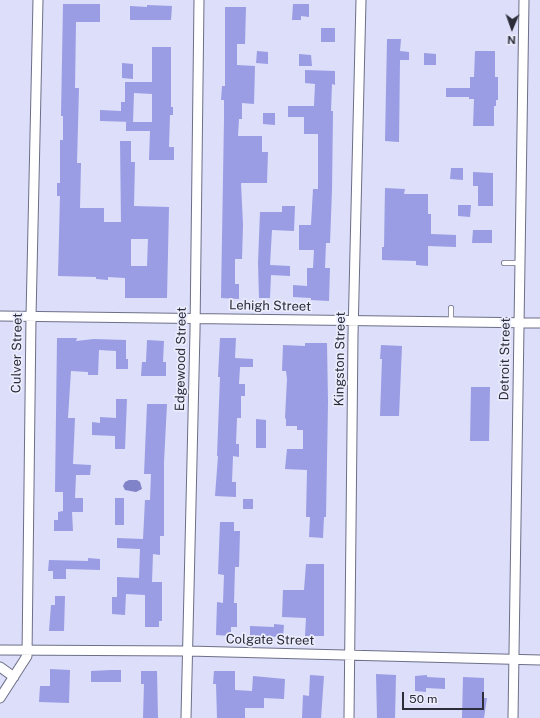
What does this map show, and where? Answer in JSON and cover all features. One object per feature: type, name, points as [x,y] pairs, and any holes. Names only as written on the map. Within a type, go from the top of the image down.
[{"type":"street","name":"Culver Street","points":[[0,698],[28,656],[31,317],[38,0]]},
{"type":"street","name":"Edgewood Street","points":[[186,718],[199,0]]},
{"type":"street","name":"Kingston Street","points":[[349,718],[353,320],[361,0]]},
{"type":"street","name":"Detroit Street","points":[[513,718],[524,0]]},
{"type":"street","name":"Lehigh Street","points":[[0,316],[540,323]]},
{"type":"street","name":"Colgate Street","points":[[0,650],[188,651],[540,660]]},
{"type":"street","points":[[0,667],[14,676]]},
{"type":"lane","points":[[504,262],[520,263]]},
{"type":"lane","points":[[451,308],[451,321]]},
{"type":"water","points":[[129,480],[137,480],[140,482],[142,489],[136,492],[125,490],[123,486],[125,482]]},
{"type":"building","points":[[63,4],[100,4],[100,22],[76,22],[75,88],[79,88],[77,163],[81,163],[80,208],[104,208],[104,222],[121,222],[120,141],[131,141],[131,162],[135,162],[134,206],[169,207],[167,298],[125,298],[125,278],[108,277],[108,280],[96,279],[96,277],[58,276],[60,196],[57,196],[57,183],[60,183],[60,140],[63,140],[63,116],[61,116]],"holes":[[[131,239],[148,239],[147,266],[131,266]]]},
{"type":"building","points":[[293,4],[309,4],[309,17],[301,16],[301,20],[292,20]]},
{"type":"building","points":[[147,5],[172,6],[171,20],[130,20],[130,6],[147,7]]},
{"type":"building","points":[[225,7],[246,7],[245,44],[237,44],[237,65],[255,66],[254,104],[242,103],[242,119],[239,119],[238,136],[262,136],[262,152],[268,152],[267,183],[241,183],[243,225],[242,259],[235,259],[235,284],[239,284],[239,299],[221,298],[224,100],[221,100],[222,86],[225,86]]},
{"type":"building","points":[[321,28],[335,28],[335,42],[321,42]]},
{"type":"building","points":[[387,39],[401,39],[400,51],[409,52],[409,60],[400,60],[399,142],[385,141]]},
{"type":"building","points":[[152,47],[171,47],[171,107],[173,107],[173,115],[170,115],[169,147],[174,147],[174,160],[149,160],[150,131],[126,131],[126,122],[133,122],[100,121],[100,110],[121,111],[121,102],[125,102],[125,82],[152,82]],"holes":[[[134,93],[152,94],[152,122],[133,122]]]},
{"type":"building","points":[[257,51],[268,52],[268,64],[256,63]]},
{"type":"building","points":[[475,51],[495,51],[495,77],[498,77],[498,100],[496,100],[496,106],[494,106],[494,126],[473,126],[474,99],[469,99],[469,97],[446,97],[446,88],[470,88],[470,77],[474,77]]},
{"type":"building","points":[[424,53],[436,54],[436,65],[424,65]]},
{"type":"building","points":[[299,54],[311,55],[312,66],[299,66]]},
{"type":"building","points":[[122,63],[133,64],[133,79],[122,78]]},
{"type":"building","points":[[305,70],[335,71],[335,85],[332,84],[331,111],[333,111],[330,243],[326,243],[325,268],[330,268],[329,301],[293,297],[293,285],[307,286],[307,268],[313,268],[314,250],[299,250],[299,225],[311,225],[313,189],[318,189],[318,134],[304,134],[304,117],[288,117],[288,106],[314,106],[315,84],[305,83]]},
{"type":"building","points":[[263,113],[275,113],[275,125],[263,124]]},
{"type":"building","points":[[451,168],[463,168],[463,180],[450,179]]},
{"type":"building","points":[[473,172],[493,173],[493,206],[478,206],[478,186],[473,186]]},
{"type":"building","points":[[385,188],[405,189],[404,194],[428,194],[428,214],[431,214],[431,234],[456,235],[456,247],[428,246],[428,266],[416,265],[416,261],[382,260],[382,247],[384,247]]},
{"type":"building","points":[[458,205],[471,205],[470,217],[458,216]]},
{"type":"building","points":[[282,206],[295,206],[294,231],[272,230],[270,265],[290,266],[290,276],[271,275],[270,298],[259,298],[258,263],[260,212],[282,212]]},
{"type":"building","points":[[473,230],[492,230],[492,243],[472,243]]},
{"type":"building","points":[[57,338],[77,338],[76,341],[94,339],[126,340],[126,359],[128,359],[128,369],[116,369],[116,351],[99,350],[98,375],[88,375],[88,372],[71,371],[68,418],[75,418],[73,464],[91,465],[90,475],[76,475],[75,498],[83,498],[83,512],[72,512],[73,531],[54,531],[54,520],[58,520],[58,512],[63,511],[63,492],[55,492]]},
{"type":"building","points":[[220,338],[236,338],[235,358],[253,359],[253,367],[240,367],[239,384],[245,384],[245,396],[241,396],[241,418],[237,418],[236,444],[239,444],[239,457],[233,456],[232,482],[236,482],[236,497],[215,496],[218,456],[220,377],[218,377]]},
{"type":"building","points":[[147,340],[164,341],[163,362],[166,362],[166,376],[141,376],[142,362],[146,362]]},
{"type":"building","points":[[305,343],[327,343],[328,402],[326,517],[324,517],[323,538],[309,537],[310,517],[306,517],[307,470],[285,469],[287,449],[303,449],[303,430],[297,430],[297,426],[286,426],[287,379],[286,371],[282,371],[283,345],[305,346]]},
{"type":"building","points":[[381,345],[402,346],[399,416],[380,416]]},
{"type":"building","points":[[471,387],[490,387],[489,441],[470,441]]},
{"type":"building","points":[[116,399],[127,399],[125,449],[115,449],[115,436],[92,435],[92,422],[100,423],[100,417],[116,418]]},
{"type":"building","points":[[147,404],[167,404],[164,462],[164,536],[160,536],[160,555],[153,554],[152,582],[162,582],[162,621],[159,621],[159,627],[145,627],[145,595],[126,594],[125,615],[112,614],[112,597],[117,597],[117,577],[139,578],[140,549],[117,548],[117,538],[143,539],[145,500],[150,500],[151,474],[144,474]]},
{"type":"building","points":[[256,419],[266,420],[266,448],[256,448]]},
{"type":"building","points":[[115,498],[124,498],[124,525],[115,525]]},
{"type":"building","points":[[243,499],[253,499],[253,509],[243,509]]},
{"type":"building","points":[[220,522],[234,522],[234,531],[240,531],[239,567],[235,567],[234,603],[237,603],[237,627],[231,627],[231,636],[216,635],[217,602],[223,603],[224,575],[218,574]]},
{"type":"building","points":[[88,558],[100,559],[100,570],[66,569],[66,579],[53,579],[53,571],[48,571],[49,560],[88,561]]},
{"type":"building","points":[[306,564],[324,564],[324,636],[305,636],[306,618],[282,617],[283,590],[304,590]]},
{"type":"building","points":[[55,596],[65,596],[64,631],[49,631],[51,605],[55,605]]},
{"type":"building","points":[[274,624],[284,625],[283,637],[250,636],[250,626],[274,627]]},
{"type":"building","points":[[50,669],[70,670],[69,703],[39,702],[40,686],[50,686]]},
{"type":"building","points":[[121,670],[121,682],[91,682],[91,671]]},
{"type":"building","points":[[141,671],[157,671],[158,718],[143,718],[144,684],[141,684]]},
{"type":"building","points":[[214,671],[235,671],[235,690],[252,691],[253,676],[285,679],[284,699],[264,698],[264,708],[245,708],[245,718],[217,718],[216,684],[213,684]]},
{"type":"building","points":[[376,674],[396,675],[395,718],[377,718]]},
{"type":"building","points":[[310,675],[324,676],[321,718],[302,718],[303,695],[309,696]]},
{"type":"building","points":[[427,675],[427,677],[445,678],[445,689],[426,688],[426,692],[415,691],[415,676]]},
{"type":"building","points":[[463,677],[484,678],[484,698],[487,698],[484,718],[462,718]]}]
